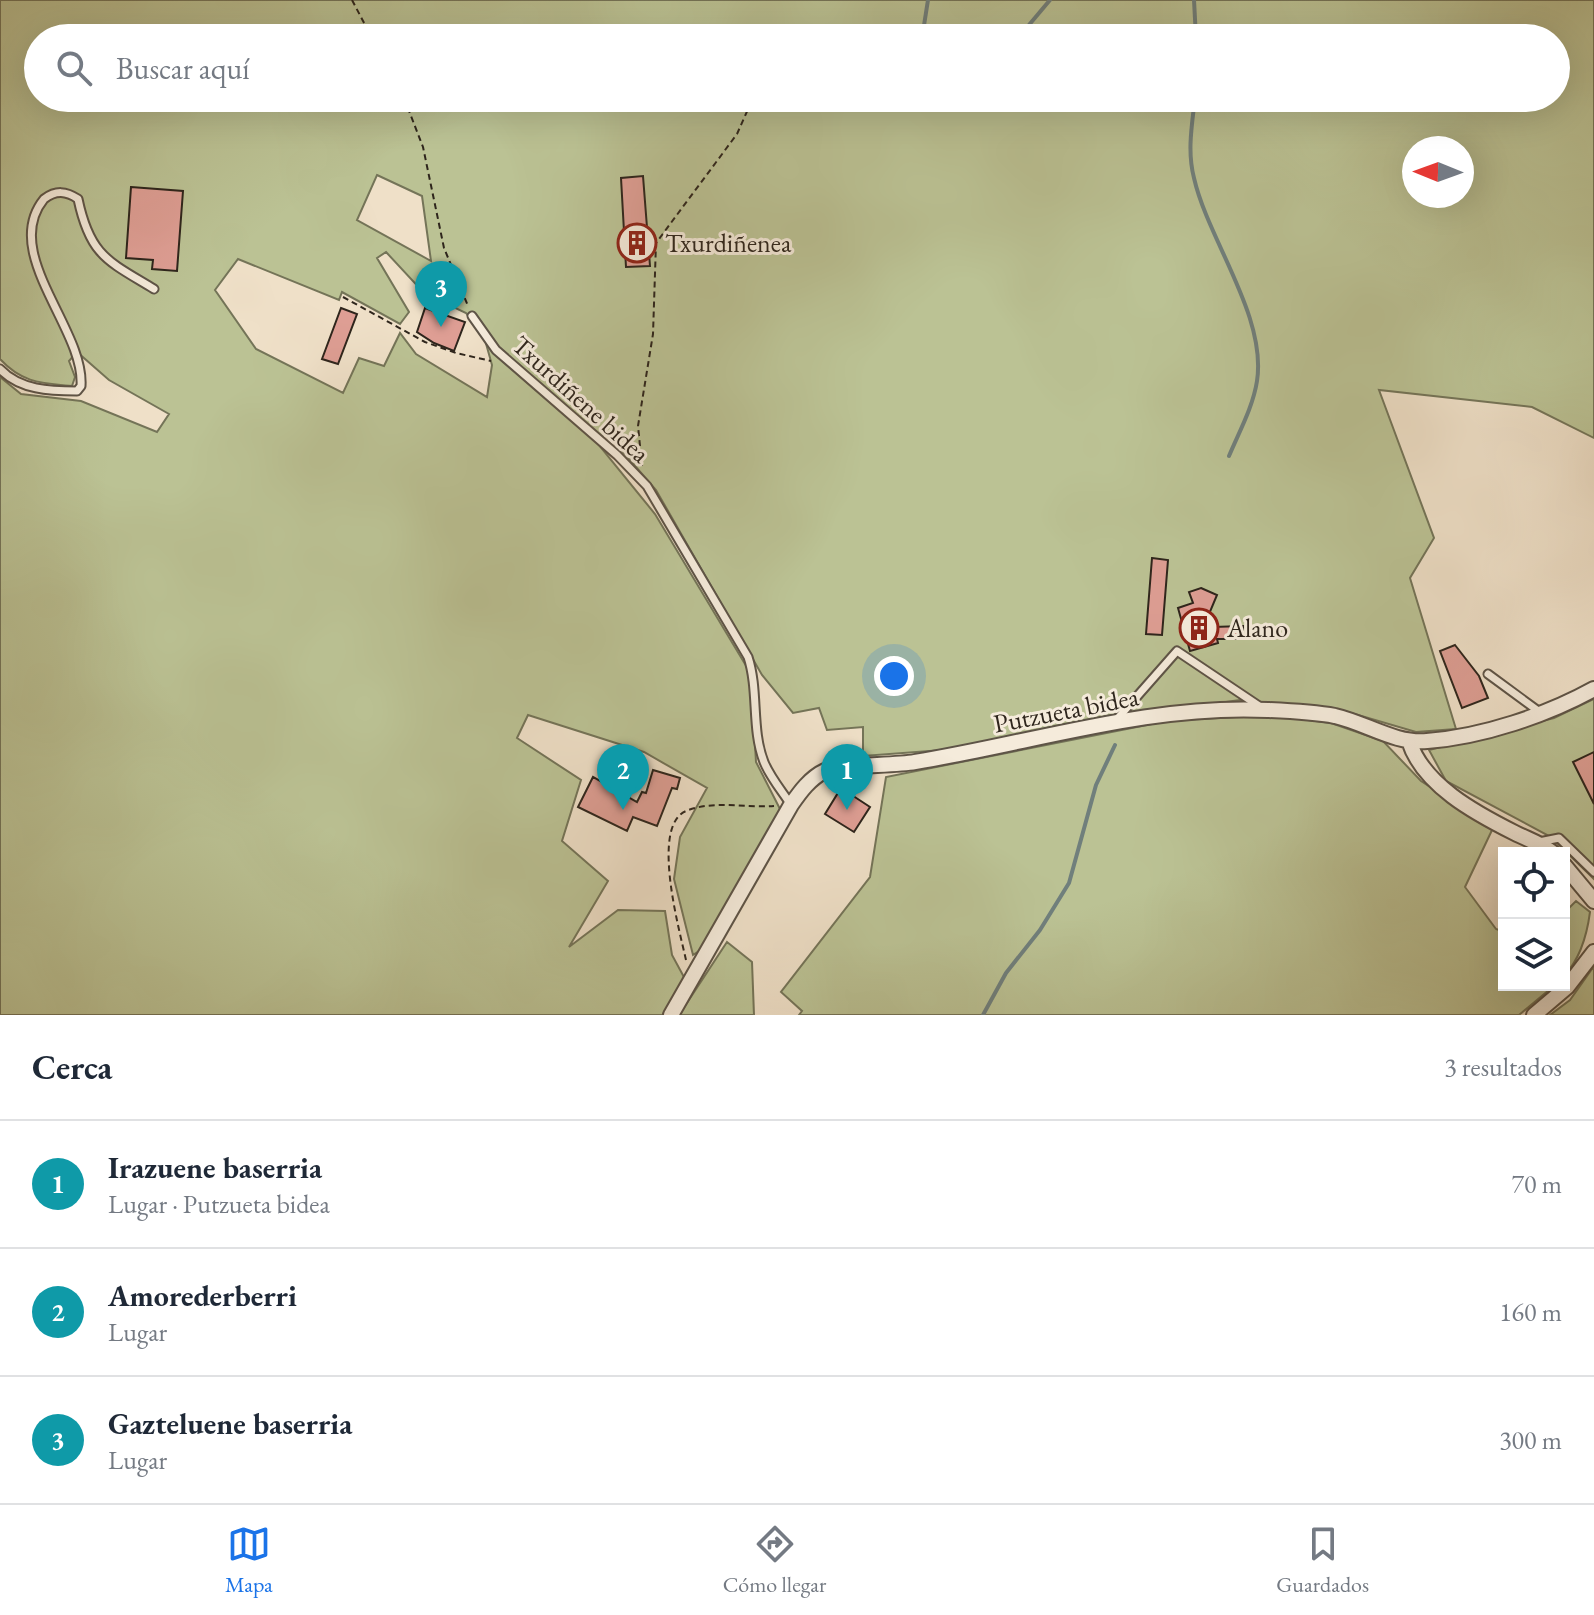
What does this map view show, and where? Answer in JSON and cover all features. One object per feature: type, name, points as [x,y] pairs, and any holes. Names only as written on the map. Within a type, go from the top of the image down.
[{"type":"street","name":"Putzueta bidea","points":[[671,1015],[791,805],[813,779],[836,768],[895,766],[1183,712],[1264,710],[1335,716],[1409,741],[1465,736],[1558,709],[1594,689]]},
{"type":"street","points":[[1409,741],[1413,755],[1443,790],[1515,833],[1545,847]]},
{"type":"street","points":[[1570,872],[1594,901]]},
{"type":"street","points":[[1534,1015],[1567,987],[1594,952]]},
{"type":"lane","points":[[23,246],[23,235],[35,206],[51,194],[67,192],[78,199],[90,240],[105,259],[154,289]]},
{"type":"lane","points":[[0,369],[7,377],[26,387],[77,391],[81,386],[82,377],[76,360],[29,273]]},
{"type":"lane","name":"Txurdiñene bidea","points":[[472,316],[496,350],[617,455],[647,486],[748,657],[754,676],[765,763],[791,805]]},
{"type":"lane","points":[[1114,723],[1177,651],[1264,710]]},
{"type":"lane","points":[[1488,674],[1542,714]]},
{"type":"lane","points":[[1539,842],[1559,838],[1594,872]]},
{"type":"path","points":[[352,0],[365,24]]},
{"type":"path","points":[[409,112],[423,147],[444,248],[472,316]]},
{"type":"path","points":[[647,486],[639,454],[638,426],[653,334],[656,243],[737,134],[747,112]]},
{"type":"path","points":[[343,297],[425,342],[491,361]]},
{"type":"path","points":[[694,978],[687,962],[668,882],[674,825],[681,812],[711,806],[791,805]]},
{"type":"green space","points":[[0,0],[1594,0],[1594,438],[1532,407],[1379,390],[1434,538],[1410,578],[1456,729],[1416,732],[1341,710],[1240,700],[1088,721],[943,750],[863,756],[863,727],[827,730],[819,708],[793,713],[762,675],[656,490],[605,431],[598,444],[655,514],[751,674],[756,762],[780,809],[708,945],[693,955],[674,879],[680,837],[707,788],[644,752],[528,715],[517,738],[581,780],[562,841],[608,881],[569,947],[618,910],[665,911],[672,955],[685,979],[663,1015],[0,1015],[0,377],[21,394],[81,401],[157,432],[169,414],[109,380],[77,352],[69,361],[75,377],[72,386],[41,382],[16,373],[0,359]],"holes":[[[377,175],[422,196],[431,261],[357,220]],[[386,252],[424,293],[466,313],[485,340],[492,365],[487,397],[416,354],[400,333],[384,366],[359,358],[343,393],[256,349],[215,290],[238,259],[339,300],[342,292],[400,324],[409,312],[377,258]]]},
{"type":"green space","points":[[1594,699],[1594,879],[1570,856],[1570,847],[1561,847],[1551,837],[1446,781],[1429,750],[1554,718]]},
{"type":"green space","points":[[1270,715],[1331,723],[1383,741],[1421,781],[1493,828],[1465,887],[1498,930],[1498,991],[1548,991],[1519,1015],[799,1015],[802,1011],[781,992],[870,877],[886,777],[1167,721]]},
{"type":"green space","points":[[1576,901],[1590,912],[1585,938],[1570,969],[1570,919],[1570,907]]},
{"type":"green space","points":[[727,942],[752,962],[754,1015],[679,1015]]},
{"type":"green space","points":[[1594,966],[1594,1015],[1550,1015],[1570,1000]]},
{"type":"building","points":[[643,176],[650,266],[626,267],[621,178]]},
{"type":"building","points":[[131,187],[183,191],[177,271],[152,269],[153,260],[126,258]]},
{"type":"building","points":[[341,308],[357,314],[338,364],[322,359]]},
{"type":"building","points":[[425,308],[465,322],[454,351],[417,332]]},
{"type":"building","points":[[1152,558],[1168,560],[1162,635],[1146,634]]},
{"type":"building","name":"Alano","points":[[1201,588],[1217,595],[1209,614],[1213,627],[1243,626],[1243,639],[1217,639],[1218,643],[1190,651],[1178,608],[1193,603],[1189,592]]},
{"type":"building","points":[[1455,645],[1479,676],[1488,698],[1462,708],[1440,651]]},
{"type":"building","points":[[1594,752],[1594,804],[1573,762]]},
{"type":"building","points":[[653,770],[680,778],[677,789],[672,788],[657,826],[633,817],[627,831],[578,807],[593,777],[637,802],[642,792],[646,793]]},
{"type":"building","points":[[841,788],[870,807],[854,832],[825,814]]},
{"type":"waterway","points":[[924,24],[928,0]]},
{"type":"waterway","points":[[1030,24],[1050,0]]},
{"type":"waterway","points":[[1194,0],[1195,24]]},
{"type":"waterway","points":[[1194,112],[1190,148],[1194,178],[1211,227],[1245,305],[1258,356],[1252,400],[1229,456]]},
{"type":"waterway","points":[[983,1015],[1006,973],[1040,930],[1069,883],[1096,785],[1115,745]]},
{"type":"place","name":"Txurdiñenea","points":[[637,243]]},
{"type":"place","name":"Gazteluene baserria","points":[[441,327]]},
{"type":"place","name":"Alano","points":[[1199,628]]},
{"type":"place","name":"Amorederberri","points":[[623,810]]},
{"type":"place","name":"Irazuene baserria","points":[[847,810]]}]
